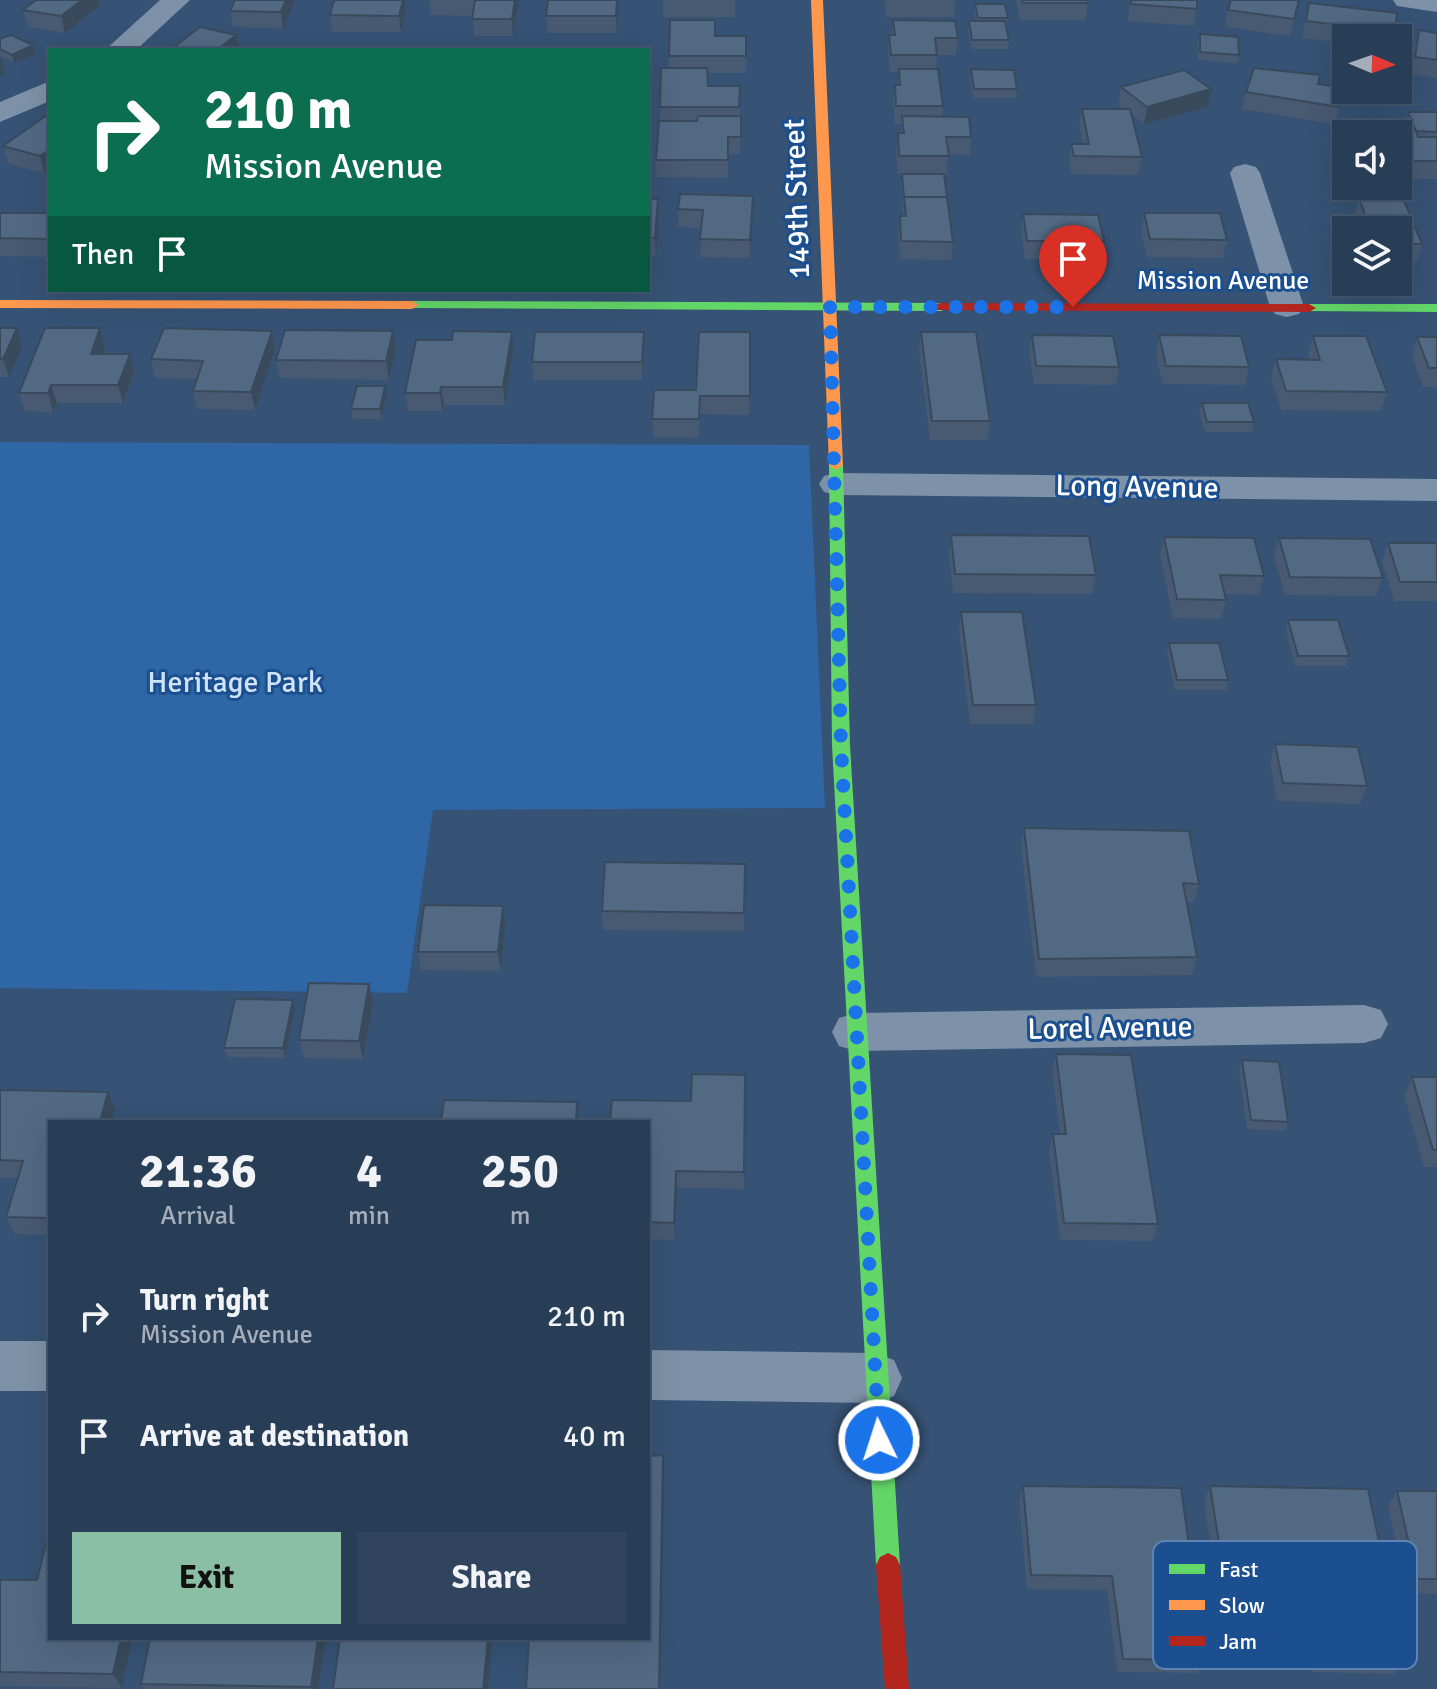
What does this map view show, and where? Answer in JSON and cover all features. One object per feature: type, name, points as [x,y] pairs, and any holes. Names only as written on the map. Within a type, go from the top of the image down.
[{"type":"street","points":[[121,48],[176,0]]},
{"type":"street","name":"149th Street","points":[[817,0],[837,484],[841,745],[875,1378],[897,1689]]},
{"type":"street","points":[[1407,0],[1437,4]]},
{"type":"street","points":[[0,113],[48,91]]},
{"type":"street","points":[[1245,173],[1287,307]]},
{"type":"street","name":"Mission Avenue","points":[[0,304],[355,298],[830,307],[1437,308]]},
{"type":"street","name":"Long Avenue","points":[[837,484],[1437,490]]},
{"type":"street","name":"Lorel Avenue","points":[[856,1032],[1364,1024]]},
{"type":"street","points":[[0,1366],[48,1366]]},
{"type":"street","points":[[650,1375],[875,1378]]},
{"type":"green space","name":"Heritage Park","points":[[0,442],[809,445],[825,808],[433,810],[407,993],[0,988]]},
{"type":"building","points":[[36,0],[82,0],[61,16],[23,10]]},
{"type":"building","points":[[235,0],[286,0],[281,12],[230,11]]},
{"type":"building","points":[[334,0],[403,0],[399,16],[330,15]]},
{"type":"building","points":[[475,0],[515,0],[512,19],[472,19]]},
{"type":"building","points":[[548,0],[617,0],[616,16],[546,16]]},
{"type":"building","points":[[1022,0],[1087,0],[1088,3],[1022,3]]},
{"type":"building","points":[[1131,0],[1197,0],[1197,9],[1131,4]]},
{"type":"building","points":[[1231,0],[1299,0],[1294,19],[1228,10]]},
{"type":"building","points":[[1309,3],[1397,13],[1396,24],[1306,21]]},
{"type":"building","points":[[975,4],[1005,4],[1008,18],[978,18]]},
{"type":"building","points":[[670,20],[715,20],[715,36],[746,36],[746,56],[669,56]]},
{"type":"building","points":[[893,20],[955,21],[958,38],[935,38],[937,55],[891,55],[889,35],[895,35]]},
{"type":"building","points":[[969,21],[1005,21],[1009,40],[972,40]]},
{"type":"building","points":[[200,27],[236,35],[220,48],[173,48]]},
{"type":"building","points":[[1419,30],[1437,33],[1437,60],[1415,57]]},
{"type":"building","points":[[1200,34],[1238,37],[1239,55],[1200,52]]},
{"type":"building","points":[[11,35],[33,45],[12,55],[0,49],[0,39]]},
{"type":"building","points":[[661,68],[707,68],[708,86],[740,86],[739,107],[660,107]]},
{"type":"building","points":[[1254,68],[1320,75],[1318,84],[1332,86],[1332,104],[1340,104],[1339,107],[1246,92]]},
{"type":"building","points":[[899,69],[938,69],[943,106],[896,106],[895,85],[900,85]]},
{"type":"building","points":[[971,69],[1014,70],[1017,89],[974,89]]},
{"type":"building","points":[[1184,70],[1211,89],[1147,107],[1121,87]]},
{"type":"building","points":[[1082,109],[1130,109],[1142,157],[1074,156],[1071,144],[1089,144]]},
{"type":"building","points":[[1408,112],[1437,112],[1437,132],[1416,131]]},
{"type":"building","points":[[48,114],[48,150],[40,156],[3,146]]},
{"type":"building","points":[[698,116],[741,116],[741,137],[728,137],[728,160],[656,160],[659,121],[697,121]]},
{"type":"building","points":[[902,116],[969,117],[971,137],[946,137],[949,156],[899,156],[898,133],[904,133]]},
{"type":"building","points":[[1412,121],[1418,137],[1437,137],[1437,161],[1412,161]]},
{"type":"building","points":[[902,174],[944,174],[947,197],[904,198]]},
{"type":"building","points":[[680,194],[753,196],[750,240],[700,239],[703,210],[678,209]]},
{"type":"building","points":[[904,197],[947,197],[953,242],[901,241],[900,216],[906,216]]},
{"type":"building","points":[[650,199],[658,199],[655,238],[650,238]]},
{"type":"building","points":[[1360,200],[1404,200],[1410,216],[1366,216]]},
{"type":"building","points":[[0,213],[48,213],[48,239],[0,238]]},
{"type":"building","points":[[1144,213],[1220,213],[1227,240],[1150,239]]},
{"type":"building","points":[[1023,214],[1098,215],[1104,241],[1027,241]]},
{"type":"building","points":[[1412,220],[1422,244],[1412,244]]},
{"type":"building","points":[[0,328],[17,328],[3,359],[0,359]]},
{"type":"building","points":[[45,328],[100,328],[91,354],[130,354],[118,385],[51,385],[48,393],[19,393]]},
{"type":"building","points":[[164,328],[272,331],[251,392],[193,391],[203,361],[151,359]]},
{"type":"building","points":[[285,330],[393,331],[386,361],[276,360]]},
{"type":"building","points":[[453,331],[512,332],[503,387],[441,387],[440,393],[405,393],[416,340],[452,340]]},
{"type":"building","points":[[535,332],[644,332],[642,362],[532,362]]},
{"type":"building","points":[[699,332],[750,332],[750,396],[700,396],[699,419],[652,419],[654,390],[696,390]]},
{"type":"building","points":[[921,332],[976,332],[990,421],[932,421]]},
{"type":"building","points":[[1032,335],[1113,336],[1119,367],[1036,366]]},
{"type":"building","points":[[1159,335],[1241,336],[1249,367],[1166,366]]},
{"type":"building","points":[[1313,336],[1366,336],[1387,392],[1286,391],[1276,359],[1320,360]]},
{"type":"building","points":[[1417,337],[1437,337],[1437,368],[1429,368]]},
{"type":"building","points":[[357,386],[385,386],[380,409],[351,409]]},
{"type":"building","points":[[1202,403],[1248,403],[1254,422],[1207,422]]},
{"type":"building","points":[[951,535],[1089,536],[1096,575],[955,574]]},
{"type":"building","points":[[1164,537],[1254,538],[1264,576],[1220,575],[1226,600],[1177,599]]},
{"type":"building","points":[[1279,538],[1370,539],[1383,578],[1290,577]]},
{"type":"building","points":[[1388,543],[1437,543],[1437,582],[1400,582]]},
{"type":"building","points":[[961,612],[1022,612],[1036,705],[973,705]]},
{"type":"building","points":[[1288,620],[1338,620],[1349,656],[1298,656]]},
{"type":"building","points":[[1169,643],[1219,643],[1228,680],[1177,680]]},
{"type":"building","points":[[1275,744],[1358,747],[1367,786],[1283,783]]},
{"type":"building","points":[[1024,828],[1189,831],[1199,884],[1183,883],[1197,957],[1039,959]]},
{"type":"building","points":[[605,862],[745,864],[744,913],[602,911]]},
{"type":"building","points":[[424,905],[503,906],[498,952],[418,952]]},
{"type":"building","points":[[309,983],[369,984],[359,1041],[299,1040]]},
{"type":"building","points":[[235,999],[293,1000],[283,1048],[224,1048]]},
{"type":"building","points":[[1056,1054],[1131,1055],[1158,1224],[1064,1223],[1053,1134],[1066,1134]]},
{"type":"building","points":[[1242,1060],[1279,1062],[1288,1122],[1251,1120]]},
{"type":"building","points":[[692,1074],[745,1075],[744,1172],[676,1171],[674,1223],[650,1222],[650,1120],[610,1120],[612,1100],[691,1101]]},
{"type":"building","points":[[1412,1077],[1437,1077],[1437,1150],[1433,1150]]},
{"type":"building","points":[[0,1090],[108,1092],[101,1120],[48,1120],[48,1218],[6,1217],[23,1161],[0,1160]]},
{"type":"building","points":[[444,1100],[577,1102],[576,1120],[441,1120]]},
{"type":"building","points":[[663,1455],[659,1689],[526,1689],[529,1640],[650,1640],[650,1456]]},
{"type":"building","points":[[1023,1486],[1181,1488],[1188,1541],[1153,1541],[1153,1659],[1123,1659],[1112,1576],[1031,1575]]},
{"type":"building","points":[[1210,1486],[1368,1489],[1379,1541],[1219,1541]]},
{"type":"building","points":[[1397,1491],[1437,1491],[1437,1579],[1417,1579],[1417,1541],[1408,1541]]},
{"type":"building","points":[[48,1536],[48,1640],[121,1640],[113,1674],[0,1672],[0,1580],[37,1580]]},
{"type":"building","points":[[150,1640],[318,1640],[311,1687],[141,1684]]},
{"type":"building","points":[[340,1640],[488,1640],[483,1689],[333,1689]]},
{"type":"traffic: fast","points":[[412,305],[941,307]]},
{"type":"traffic: fast","points":[[1309,308],[1437,308]]},
{"type":"traffic: fast","points":[[836,465],[841,745],[888,1565]]},
{"type":"traffic: slow","points":[[817,0],[836,465]]},
{"type":"traffic: slow","points":[[0,304],[412,305]]},
{"type":"traffic: jam","points":[[941,307],[1309,308]]},
{"type":"traffic: jam","points":[[888,1565],[897,1689]]},
{"type":"route","points":[[879,1440],[841,745],[837,484],[830,307],[1073,307]]}]
